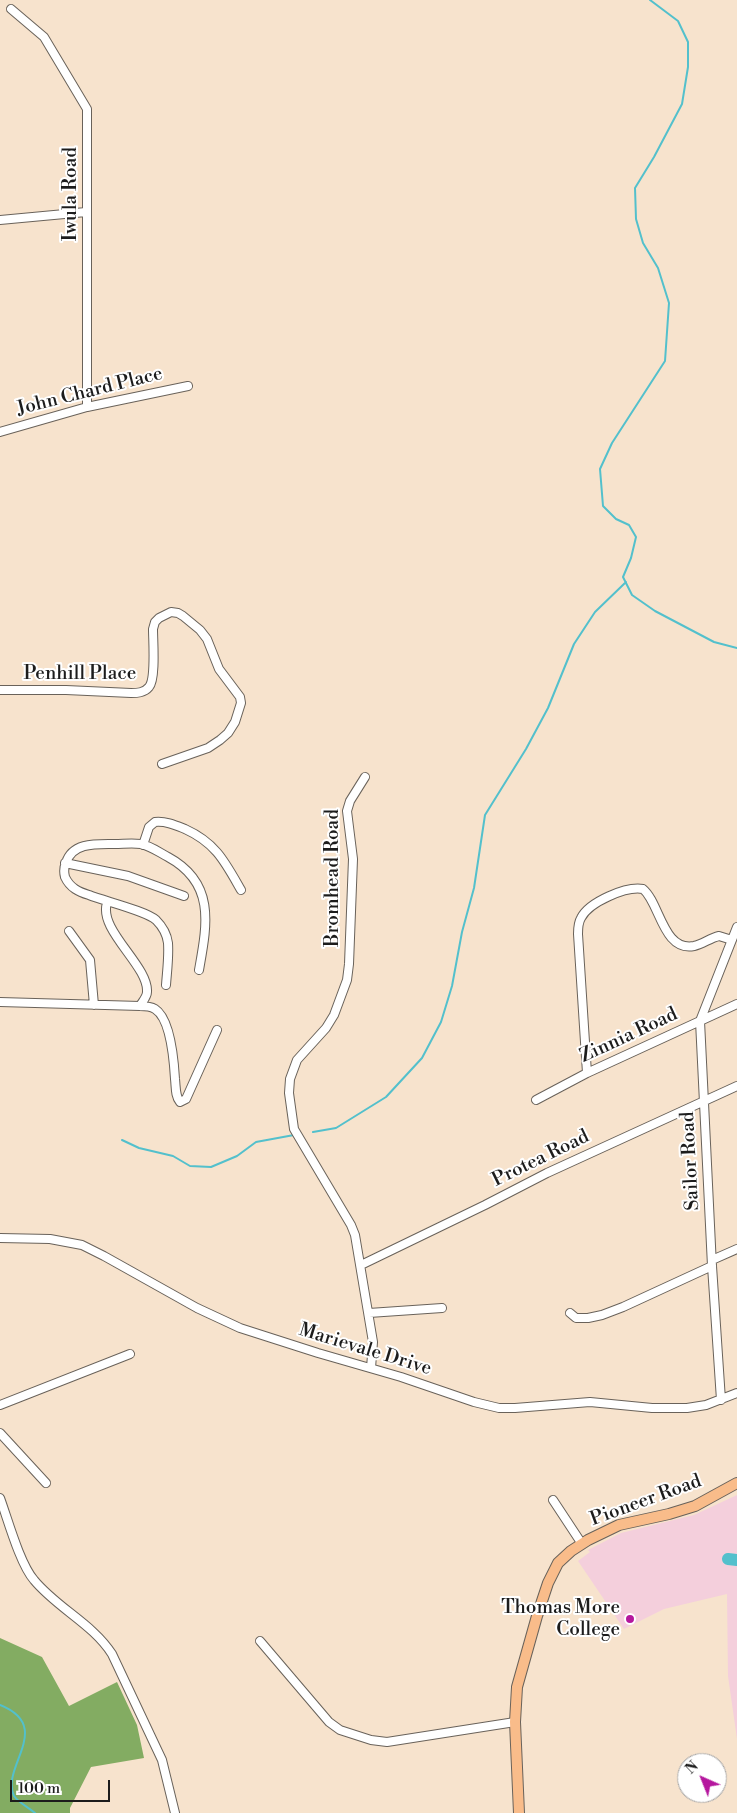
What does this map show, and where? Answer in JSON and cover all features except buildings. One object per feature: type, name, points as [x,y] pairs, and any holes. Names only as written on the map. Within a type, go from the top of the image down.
[{"type":"main road","name":"Pioneer Road","points":[[519,1813],[515,1722],[517,1687],[537,1616],[548,1583],[558,1563],[582,1544],[619,1525],[695,1506],[737,1483]]},
{"type":"street","name":"Iwula Road","points":[[11,9],[44,37],[88,113],[86,212],[87,407]]},
{"type":"street","points":[[0,220],[86,212]]},
{"type":"street","name":"John Chard Place","points":[[0,432],[87,407],[188,386]]},
{"type":"street","name":"Penhill Place","points":[[0,690],[138,693],[148,688],[151,683],[153,628],[155,622],[164,614],[178,613],[204,634],[219,669],[240,697],[241,703],[235,722],[228,733],[220,740],[208,748],[162,764]]},
{"type":"street","name":"Bromhead Road","points":[[366,778],[350,801],[347,811],[352,859],[349,964],[346,980],[334,1015],[326,1028],[294,1065],[289,1093],[294,1129],[351,1225],[361,1265],[369,1313],[374,1352],[371,1368]]},
{"type":"street","points":[[143,845],[149,827],[155,822],[172,824],[196,834],[219,853],[241,890]]},
{"type":"street","points":[[166,985],[168,942],[162,928],[150,916],[107,903],[74,889],[64,872],[72,852],[85,845],[95,844],[143,845],[182,864],[201,889],[205,910],[205,937],[199,970]]},
{"type":"street","points":[[66,863],[128,876],[184,896]]},
{"type":"street","points":[[587,1073],[578,934],[581,918],[586,911],[626,889],[643,889],[650,895],[662,925],[677,942],[684,946],[692,947],[719,936],[732,940]]},
{"type":"street","points":[[107,903],[105,913],[109,923],[138,969],[146,986],[146,996],[140,1006]]},
{"type":"street","name":"Sailor Road","points":[[721,1400],[700,1021],[737,927]]},
{"type":"street","points":[[69,931],[90,960],[94,1005]]},
{"type":"street","points":[[0,1002],[140,1006],[156,1010],[164,1021],[174,1059],[176,1096],[180,1102],[186,1099],[217,1030]]},
{"type":"street","name":"Zinnia Road","points":[[536,1100],[587,1073],[737,1004]]},
{"type":"street","name":"Protea Road","points":[[361,1265],[486,1205],[546,1173],[737,1086]]},
{"type":"street","name":"Marievale Drive","points":[[0,1238],[50,1239],[82,1245],[197,1308],[240,1328],[474,1402],[499,1408],[590,1402],[652,1408],[686,1408],[706,1405],[736,1393]]},
{"type":"street","points":[[570,1313],[576,1318],[602,1315],[623,1307],[737,1250]]},
{"type":"street","points":[[369,1313],[442,1308]]},
{"type":"street","points":[[374,1352],[384,1372]]},
{"type":"street","points":[[0,1406],[130,1354]]},
{"type":"street","points":[[719,1384],[725,1390],[736,1393]]},
{"type":"street","points":[[0,1433],[46,1483]]},
{"type":"street","points":[[0,1498],[31,1576],[69,1614],[102,1640],[112,1654],[162,1760],[175,1813]]},
{"type":"street","points":[[553,1500],[582,1544]]},
{"type":"street","points":[[260,1642],[322,1715],[340,1730],[371,1740],[387,1742],[515,1722]]},
{"type":"shaded area","name":"Thomas More College","points":[[737,1495],[737,1739],[728,1676],[727,1594],[664,1609],[624,1629],[578,1561],[590,1552],[588,1550],[621,1533],[694,1515]]},
{"type":"green space","points":[[0,1638],[42,1657],[69,1706],[117,1682],[137,1725],[144,1758],[91,1767],[70,1808],[70,1813],[0,1813]]},
{"type":"waterway","points":[[650,0],[678,21],[688,42],[688,67],[682,104],[635,188],[636,219],[643,243],[658,268],[669,303],[665,361],[612,443],[600,469],[603,506],[616,519],[629,525],[636,537],[631,558],[623,577],[632,595],[655,611],[714,642],[737,648]]},
{"type":"waterway","points":[[313,1132],[336,1128],[386,1097],[422,1058],[441,1022],[452,986],[462,932],[474,888],[485,815],[526,749],[548,708],[574,644],[595,612],[626,582]]},
{"type":"waterway","points":[[122,1140],[139,1148],[173,1156],[190,1166],[211,1167],[237,1156],[256,1142],[294,1135]]},
{"type":"waterway","points":[[728,1559],[737,1560]]},
{"type":"waterway","points":[[0,1705],[16,1714],[23,1724],[25,1736],[12,1785],[14,1796],[35,1813]]},
{"type":"place","name":"Thomas More College","points":[[630,1619]]}]
